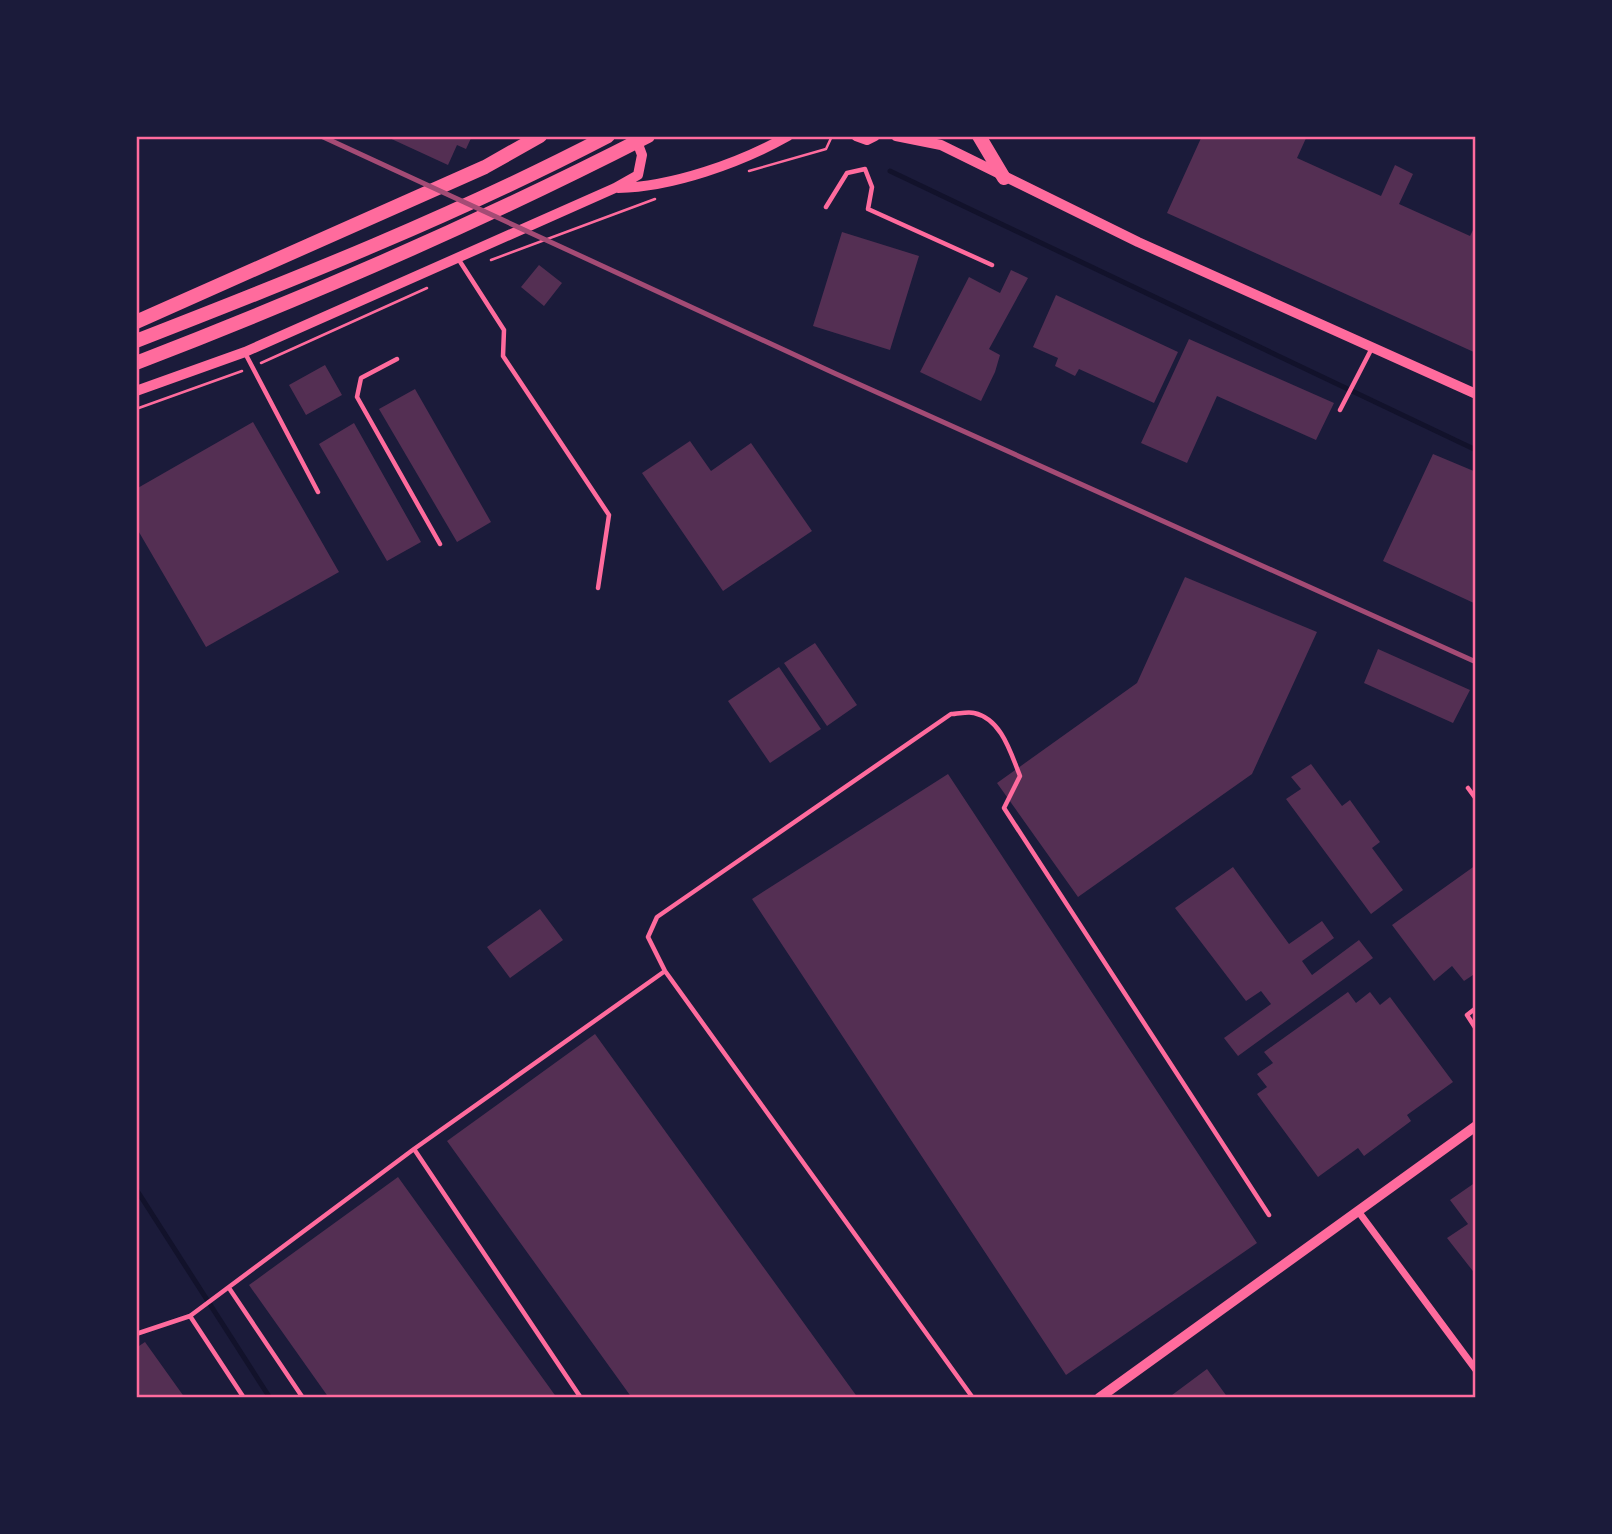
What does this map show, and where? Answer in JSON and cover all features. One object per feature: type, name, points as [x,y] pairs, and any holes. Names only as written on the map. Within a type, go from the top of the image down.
[{"type":"highway","points":[[136,322],[485,167],[540,136]]},
{"type":"highway","points":[[136,341],[250,297],[480,198],[608,136]]},
{"type":"highway","points":[[136,363],[262,314],[474,221],[648,136]]},
{"type":"highway","points":[[979,136],[1004,178]]},
{"type":"main road","points":[[136,391],[244,352],[615,188],[638,175],[642,155],[635,136]]},
{"type":"main road","points":[[615,188],[650,187],[759,153],[788,136]]},
{"type":"main road","points":[[856,136],[867,140],[875,136]]},
{"type":"main road","points":[[895,136],[937,141],[1004,178],[1138,242],[1475,394]]},
{"type":"street","points":[[1099,1398],[1475,1126]]},
{"type":"street","points":[[1358,1211],[1475,1370]]},
{"type":"lane","points":[[826,207],[847,173],[865,169],[872,187],[869,209],[992,265]]},
{"type":"lane","points":[[459,259],[504,330],[503,356],[609,516],[598,588]]},
{"type":"lane","points":[[1340,410],[1373,347]]},
{"type":"lane","points":[[244,352],[318,492]]},
{"type":"lane","points":[[397,359],[361,378],[357,397],[440,544]]},
{"type":"lane","points":[[973,1398],[665,971],[648,937],[657,917],[951,714],[975,713],[992,723],[1005,740],[1020,776],[1004,808],[1269,1215]]},
{"type":"lane","points":[[1468,788],[1475,799]]},
{"type":"lane","points":[[136,1335],[190,1316],[414,1149],[665,971]]},
{"type":"lane","points":[[1475,1008],[1467,1015],[1475,1029]]},
{"type":"lane","points":[[414,1149],[582,1398]]},
{"type":"lane","points":[[229,1288],[303,1398]]},
{"type":"lane","points":[[190,1316],[244,1398]]},
{"type":"path","points":[[746,173],[826,149],[832,136]]},
{"type":"path","points":[[465,269],[665,196]]},
{"type":"path","points":[[136,409],[252,367],[431,286]]},
{"type":"building","points":[[385,136],[472,136],[466,149],[457,145],[448,165]]},
{"type":"building","points":[[1202,136],[1307,136],[1297,158],[1381,196],[1395,165],[1413,174],[1399,204],[1470,236],[1476,224],[1476,353],[1167,213]]},
{"type":"building","points":[[842,232],[919,256],[890,350],[813,326]]},
{"type":"building","points":[[539,265],[562,283],[544,306],[521,287]]},
{"type":"building","points":[[1011,270],[1028,278],[989,349],[1000,355],[981,401],[920,372],[969,277],[1000,293]]},
{"type":"building","points":[[1056,295],[1178,352],[1154,403],[1079,369],[1075,376],[1055,366],[1058,358],[1033,347]]},
{"type":"building","points":[[1189,339],[1334,403],[1316,440],[1217,396],[1187,463],[1141,443]]},
{"type":"building","points":[[325,365],[342,395],[306,415],[289,385]]},
{"type":"building","points":[[415,389],[491,522],[457,542],[379,409]]},
{"type":"building","points":[[253,422],[339,572],[206,647],[136,527],[136,489]]},
{"type":"building","points":[[354,423],[421,542],[387,561],[319,444]]},
{"type":"building","points":[[690,441],[711,471],[751,443],[812,531],[723,591],[642,473]]},
{"type":"building","points":[[1433,454],[1476,472],[1476,604],[1383,561]]},
{"type":"building","points":[[1185,577],[1317,632],[1252,774],[1078,897],[997,783],[1137,683]]},
{"type":"building","points":[[815,643],[857,705],[827,726],[784,663]]},
{"type":"building","points":[[1378,649],[1470,690],[1453,723],[1364,683]]},
{"type":"building","points":[[779,667],[821,729],[770,763],[728,701]]},
{"type":"building","points":[[1311,764],[1342,806],[1350,800],[1380,842],[1372,848],[1403,890],[1371,914],[1286,799],[1301,789],[1291,777]]},
{"type":"building","points":[[948,774],[1257,1243],[1066,1375],[752,899]]},
{"type":"building","points":[[1476,865],[1476,973],[1464,981],[1452,966],[1434,981],[1392,925]]},
{"type":"building","points":[[1233,867],[1289,944],[1322,921],[1334,938],[1302,961],[1312,975],[1359,940],[1373,958],[1238,1056],[1224,1038],[1271,1004],[1261,991],[1246,1001],[1175,908]]},
{"type":"building","points":[[540,909],[563,940],[510,978],[487,947]]},
{"type":"building","points":[[1348,992],[1356,1003],[1370,992],[1380,1005],[1390,997],[1453,1082],[1407,1115],[1411,1121],[1364,1156],[1358,1148],[1318,1177],[1257,1094],[1267,1087],[1257,1074],[1273,1063],[1264,1052]]},
{"type":"building","points":[[595,1034],[858,1398],[632,1398],[447,1141]]},
{"type":"building","points":[[398,1177],[557,1398],[329,1398],[249,1285]]},
{"type":"building","points":[[1476,1182],[1476,1275],[1447,1238],[1468,1224],[1450,1200]]},
{"type":"building","points":[[145,1342],[185,1398],[136,1398],[136,1348]]},
{"type":"building","points":[[1207,1369],[1228,1398],[1168,1398]]},
{"type":"waterway","points":[[890,171],[1476,450]]},
{"type":"waterway","points":[[136,1189],[270,1398]]},
{"type":"railway","points":[[321,136],[834,373],[1476,662]]}]
